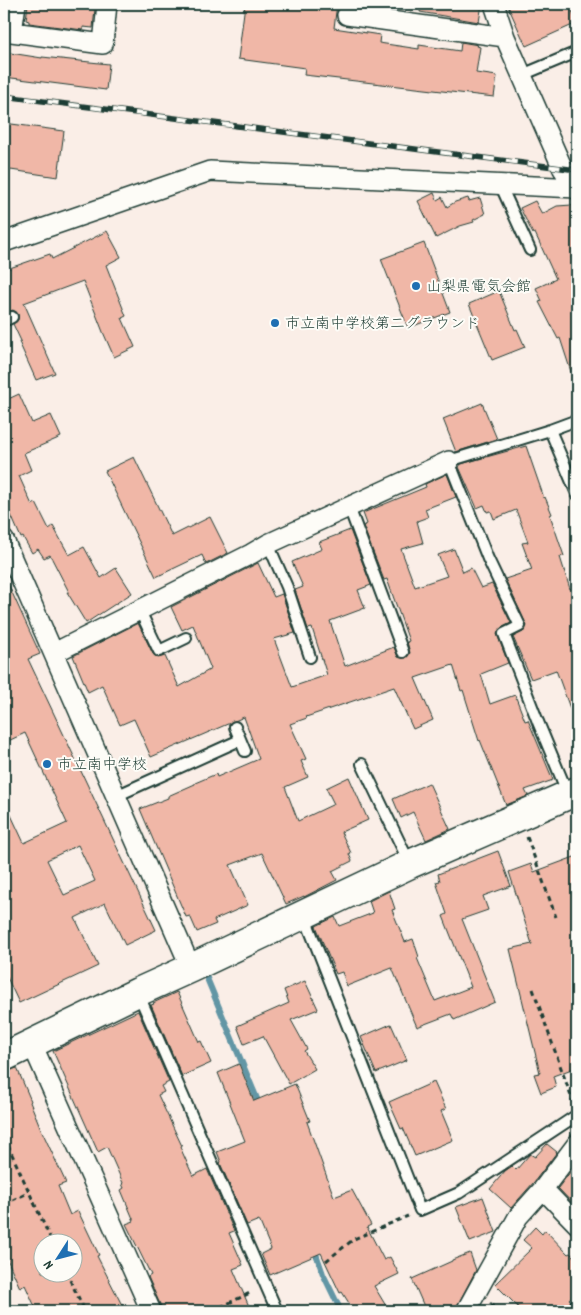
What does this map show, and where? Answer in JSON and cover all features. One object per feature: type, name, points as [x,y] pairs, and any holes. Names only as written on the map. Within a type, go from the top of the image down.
[{"type":"street","points":[[16,4],[8,32],[103,44],[107,4]]},
{"type":"street","points":[[494,4],[505,37],[563,169],[577,188]]},
{"type":"street","points":[[347,15],[505,37]]},
{"type":"street","points":[[4,242],[210,171],[577,188]]},
{"type":"street","points":[[54,654],[268,544],[449,461]]},
{"type":"street","points":[[4,540],[191,968]]},
{"type":"street","points":[[4,1057],[410,864],[573,793]]},
{"type":"street","points":[[32,1044],[151,1311]]},
{"type":"street","points":[[466,1311],[518,1217],[543,1189],[577,1144]]},
{"type":"street","points":[[543,1189],[577,1224]]},
{"type":"lane","points":[[522,75],[577,52]]},
{"type":"lane","points":[[500,184],[530,250]]},
{"type":"lane","points":[[573,793],[538,722],[504,634],[520,626],[488,559],[449,461],[577,420]]},
{"type":"lane","points":[[550,430],[577,494]]},
{"type":"lane","points":[[349,507],[403,652]]},
{"type":"lane","points":[[268,544],[287,587],[310,656]]},
{"type":"lane","points":[[140,611],[159,651],[186,638]]},
{"type":"lane","points":[[235,727],[245,751]]},
{"type":"lane","points":[[116,796],[240,740]]},
{"type":"lane","points":[[362,764],[410,864]]},
{"type":"lane","points":[[304,915],[420,1210],[459,1193],[576,1110]]},
{"type":"lane","points":[[138,992],[277,1311]]},
{"type":"path","points":[[520,817],[556,917]]},
{"type":"path","points":[[533,989],[576,1110]]},
{"type":"path","points":[[4,1137],[47,1232]]},
{"type":"path","points":[[4,1204],[28,1193]]},
{"type":"path","points":[[326,1261],[354,1239],[420,1210]]},
{"type":"path","points":[[71,1282],[85,1311]]},
{"type":"path","points":[[212,1311],[266,1286]]},
{"type":"path","points":[[572,1311],[577,1306]]},
{"type":"building","points":[[28,4],[90,6],[90,8],[95,9],[93,28],[83,27],[83,30],[29,23],[26,20]]},
{"type":"building","points":[[245,4],[337,4],[334,28],[380,35],[379,43],[419,49],[419,45],[460,51],[461,42],[478,45],[480,47],[476,73],[497,76],[494,97],[304,75],[305,68],[238,59]]},
{"type":"building","points":[[421,4],[482,4],[479,22],[420,12]]},
{"type":"building","points":[[507,4],[569,4],[577,23],[526,46]]},
{"type":"building","points":[[4,52],[42,58],[109,64],[106,90],[4,77]]},
{"type":"building","points":[[4,123],[64,131],[58,177],[4,169]]},
{"type":"building","points":[[434,193],[437,200],[442,197],[447,207],[468,198],[469,201],[480,198],[485,214],[473,220],[474,222],[460,226],[436,238],[418,201]]},
{"type":"building","points":[[535,201],[542,214],[557,206],[572,205],[577,216],[577,254],[571,257],[577,271],[577,380],[574,381],[560,338],[558,339],[539,302],[542,301],[536,288],[556,279],[535,233],[533,234],[520,208]]},
{"type":"building","points":[[107,231],[121,257],[106,265],[126,316],[122,318],[135,347],[114,357],[83,281],[24,303],[55,373],[36,380],[13,324],[18,320],[18,314],[13,310],[7,312],[4,305],[4,270],[50,254],[52,259]]},
{"type":"building","name":"山梨県電気会館","points":[[424,243],[450,312],[408,328],[381,259]]},
{"type":"building","points":[[499,291],[515,330],[517,329],[525,347],[492,360],[469,304]]},
{"type":"building","points":[[19,394],[32,423],[51,415],[61,437],[24,453],[31,470],[19,476],[32,505],[36,503],[49,529],[53,526],[69,555],[84,547],[101,578],[116,568],[132,593],[86,623],[67,592],[69,592],[50,555],[44,558],[38,549],[32,553],[23,537],[21,538],[4,499],[4,401]]},
{"type":"building","points":[[482,403],[497,439],[456,452],[443,419]]},
{"type":"building","points":[[526,446],[544,498],[552,514],[550,515],[564,556],[560,557],[570,589],[577,586],[577,722],[575,722],[556,670],[531,679],[513,637],[523,632],[527,626],[505,579],[532,570],[522,543],[528,542],[516,510],[494,519],[491,511],[487,512],[484,505],[477,508],[459,467],[461,464]]},
{"type":"building","points":[[134,457],[172,536],[210,517],[228,553],[206,564],[202,555],[156,577],[105,471]]},
{"type":"building","points":[[447,474],[456,497],[425,509],[428,517],[417,521],[423,543],[401,549],[415,587],[447,576],[438,555],[454,549],[463,572],[471,568],[481,588],[492,584],[511,623],[501,628],[497,634],[508,663],[481,674],[490,704],[515,695],[525,721],[528,720],[553,780],[525,790],[528,796],[506,805],[479,741],[453,665],[415,678],[433,720],[413,729],[394,687],[306,717],[290,724],[306,759],[301,761],[308,777],[285,787],[298,821],[334,804],[326,788],[349,777],[368,820],[341,832],[351,853],[349,854],[352,861],[332,871],[337,880],[286,904],[262,853],[230,865],[248,905],[214,920],[216,924],[197,932],[190,916],[186,917],[140,809],[168,798],[168,796],[216,774],[217,777],[259,759],[244,717],[151,757],[134,719],[120,725],[102,685],[88,692],[73,656],[138,623],[153,654],[158,658],[165,656],[179,687],[211,669],[193,625],[182,630],[171,607],[258,563],[274,597],[282,594],[295,633],[274,639],[292,687],[327,675],[312,628],[308,629],[295,590],[303,587],[292,562],[322,549],[319,542],[350,530],[371,585],[358,590],[365,608],[330,621],[345,666],[394,647],[398,657],[406,658],[410,653],[407,642],[409,641],[387,579],[384,580],[363,526],[367,524],[363,513],[426,487],[425,484]]},
{"type":"building","points":[[4,575],[40,654],[28,659],[156,930],[125,945],[105,903],[75,918],[98,966],[19,1003],[4,971],[4,800],[24,843],[67,823],[25,733],[4,743]],"holes":[[[78,845],[95,881],[64,895],[47,860]]]},
{"type":"building","points":[[429,783],[450,829],[426,840],[413,812],[401,818],[393,799]]},
{"type":"building","points":[[498,851],[511,886],[483,896],[488,910],[462,919],[495,1002],[454,1020],[451,1014],[417,1027],[392,968],[347,986],[342,972],[336,974],[316,926],[335,917],[339,926],[373,913],[369,901],[389,891],[395,909],[392,910],[405,942],[413,939],[419,957],[417,958],[435,1001],[471,987],[443,916],[447,914],[436,882],[440,881],[438,874]]},
{"type":"building","points":[[577,856],[577,1067],[553,1076],[556,1087],[541,1093],[534,1074],[540,1073],[510,949],[532,944],[509,872],[531,864],[534,872]]},
{"type":"building","points":[[305,981],[318,1009],[291,1020],[307,1049],[304,1051],[315,1069],[289,1084],[263,1036],[244,1044],[237,1026],[289,1003],[284,990]]},
{"type":"building","points":[[177,992],[199,1042],[201,1041],[211,1063],[182,1076],[151,1005]]},
{"type":"building","points":[[138,1011],[169,1082],[161,1086],[164,1092],[158,1095],[182,1146],[180,1147],[193,1176],[207,1169],[234,1231],[229,1233],[243,1265],[233,1269],[251,1311],[163,1311],[148,1277],[151,1275],[126,1224],[134,1221],[121,1190],[124,1188],[123,1183],[107,1147],[98,1152],[53,1051]]},
{"type":"building","points":[[391,1024],[407,1060],[376,1073],[361,1037]]},
{"type":"building","points":[[239,1064],[254,1101],[295,1084],[310,1121],[307,1122],[334,1197],[352,1190],[371,1225],[367,1227],[384,1260],[390,1257],[399,1274],[374,1286],[389,1311],[354,1311],[342,1292],[340,1293],[321,1253],[270,1275],[261,1254],[271,1249],[259,1220],[247,1225],[217,1152],[245,1141],[218,1073]]},
{"type":"building","points":[[17,1068],[41,1129],[66,1183],[58,1186],[70,1215],[78,1211],[99,1255],[97,1256],[125,1311],[37,1311],[25,1285],[20,1288],[4,1252],[4,1072]]},
{"type":"building","points":[[434,1082],[446,1109],[441,1111],[453,1140],[415,1156],[389,1102]]},
{"type":"building","points":[[547,1144],[557,1152],[511,1208],[490,1189],[505,1171],[512,1166],[516,1170],[530,1154],[535,1157]]},
{"type":"building","points":[[574,1167],[577,1170],[577,1208],[558,1188]]},
{"type":"building","points":[[483,1197],[496,1232],[470,1242],[456,1207]]},
{"type":"building","points":[[535,1227],[542,1234],[545,1230],[568,1254],[570,1253],[577,1260],[577,1291],[569,1299],[571,1301],[561,1311],[522,1311],[495,1284],[532,1248],[523,1240]]},
{"type":"building","points":[[470,1253],[476,1270],[456,1308],[448,1311],[426,1311],[412,1279]]},
{"type":"waterway","points":[[206,976],[260,1106]]},
{"type":"waterway","points":[[314,1248],[323,1274],[341,1311]]},
{"type":"railway","points":[[4,96],[577,170]]},
{"type":"place","name":"山梨県電気会館","points":[[416,286]]},
{"type":"place","name":"市立南中学校第二グラウンド","points":[[275,323]]},
{"type":"place","name":"市立南中学校","points":[[47,764]]}]
